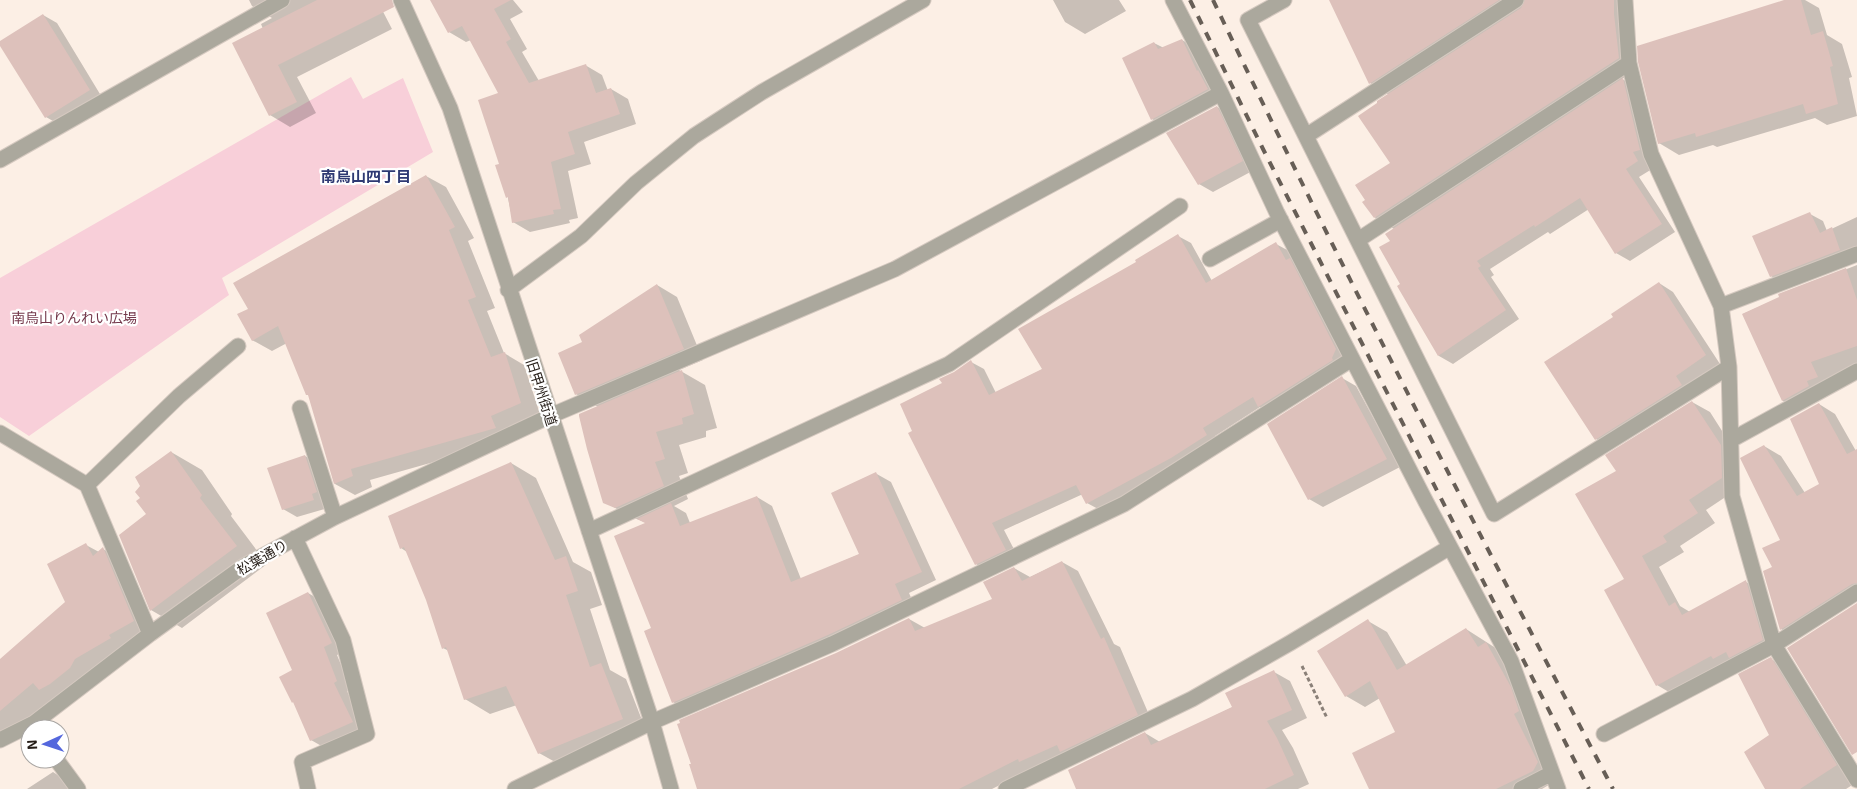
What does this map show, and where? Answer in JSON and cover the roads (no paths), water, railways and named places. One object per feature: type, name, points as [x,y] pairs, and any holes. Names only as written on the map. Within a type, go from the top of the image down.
[{"type":"street","points":[[0,160],[282,0]]},
{"type":"street","name":"旧甲州街道","points":[[401,0],[450,108],[508,290],[652,722],[671,789]]},
{"type":"street","points":[[508,290],[581,236],[636,183],[694,136],[897,6],[923,0]]},
{"type":"street","points":[[1173,0],[1221,93],[1281,220],[1510,661],[1558,789]]},
{"type":"street","points":[[1284,0],[1248,20],[1494,514],[1729,367]]},
{"type":"street","points":[[1306,136],[1516,0]]},
{"type":"street","points":[[1625,0],[1629,62],[1651,154],[1721,306],[1729,367],[1732,496],[1774,644],[1857,780]]},
{"type":"street","points":[[1358,240],[1629,62]]},
{"type":"street","name":"松葉通り","points":[[45,719],[150,634],[244,566],[295,538],[335,517],[550,416],[895,269],[1221,93]]},
{"type":"street","points":[[588,531],[949,364],[1180,206]]},
{"type":"street","points":[[1210,259],[1281,220]]},
{"type":"street","points":[[1721,306],[1857,254]]},
{"type":"street","points":[[87,485],[178,396],[238,346]]},
{"type":"street","points":[[515,789],[652,722],[832,644],[1124,504],[1352,359]]},
{"type":"street","points":[[1731,440],[1857,371]]},
{"type":"street","points":[[300,408],[335,517]]},
{"type":"street","points":[[0,433],[87,485],[150,634]]},
{"type":"street","points":[[295,538],[343,640],[367,734],[302,762],[308,789]]},
{"type":"street","points":[[1006,789],[1192,699],[1450,547]]},
{"type":"street","points":[[1604,734],[1774,644],[1857,592]]},
{"type":"street","name":"松葉通り","points":[[0,740],[20,732]]},
{"type":"street","points":[[63,769],[78,789]]},
{"type":"street","points":[[1521,789],[1552,773]]},
{"type":"railway","points":[[1190,0],[1263,149],[1589,789]]},
{"type":"railway","points":[[1213,0],[1409,396],[1613,789]]},
{"type":"district","name":"南烏山四丁目","points":[[366,176]]},
{"type":"park label","name":"南烏山りんれい広場","points":[[74,317]]}]
